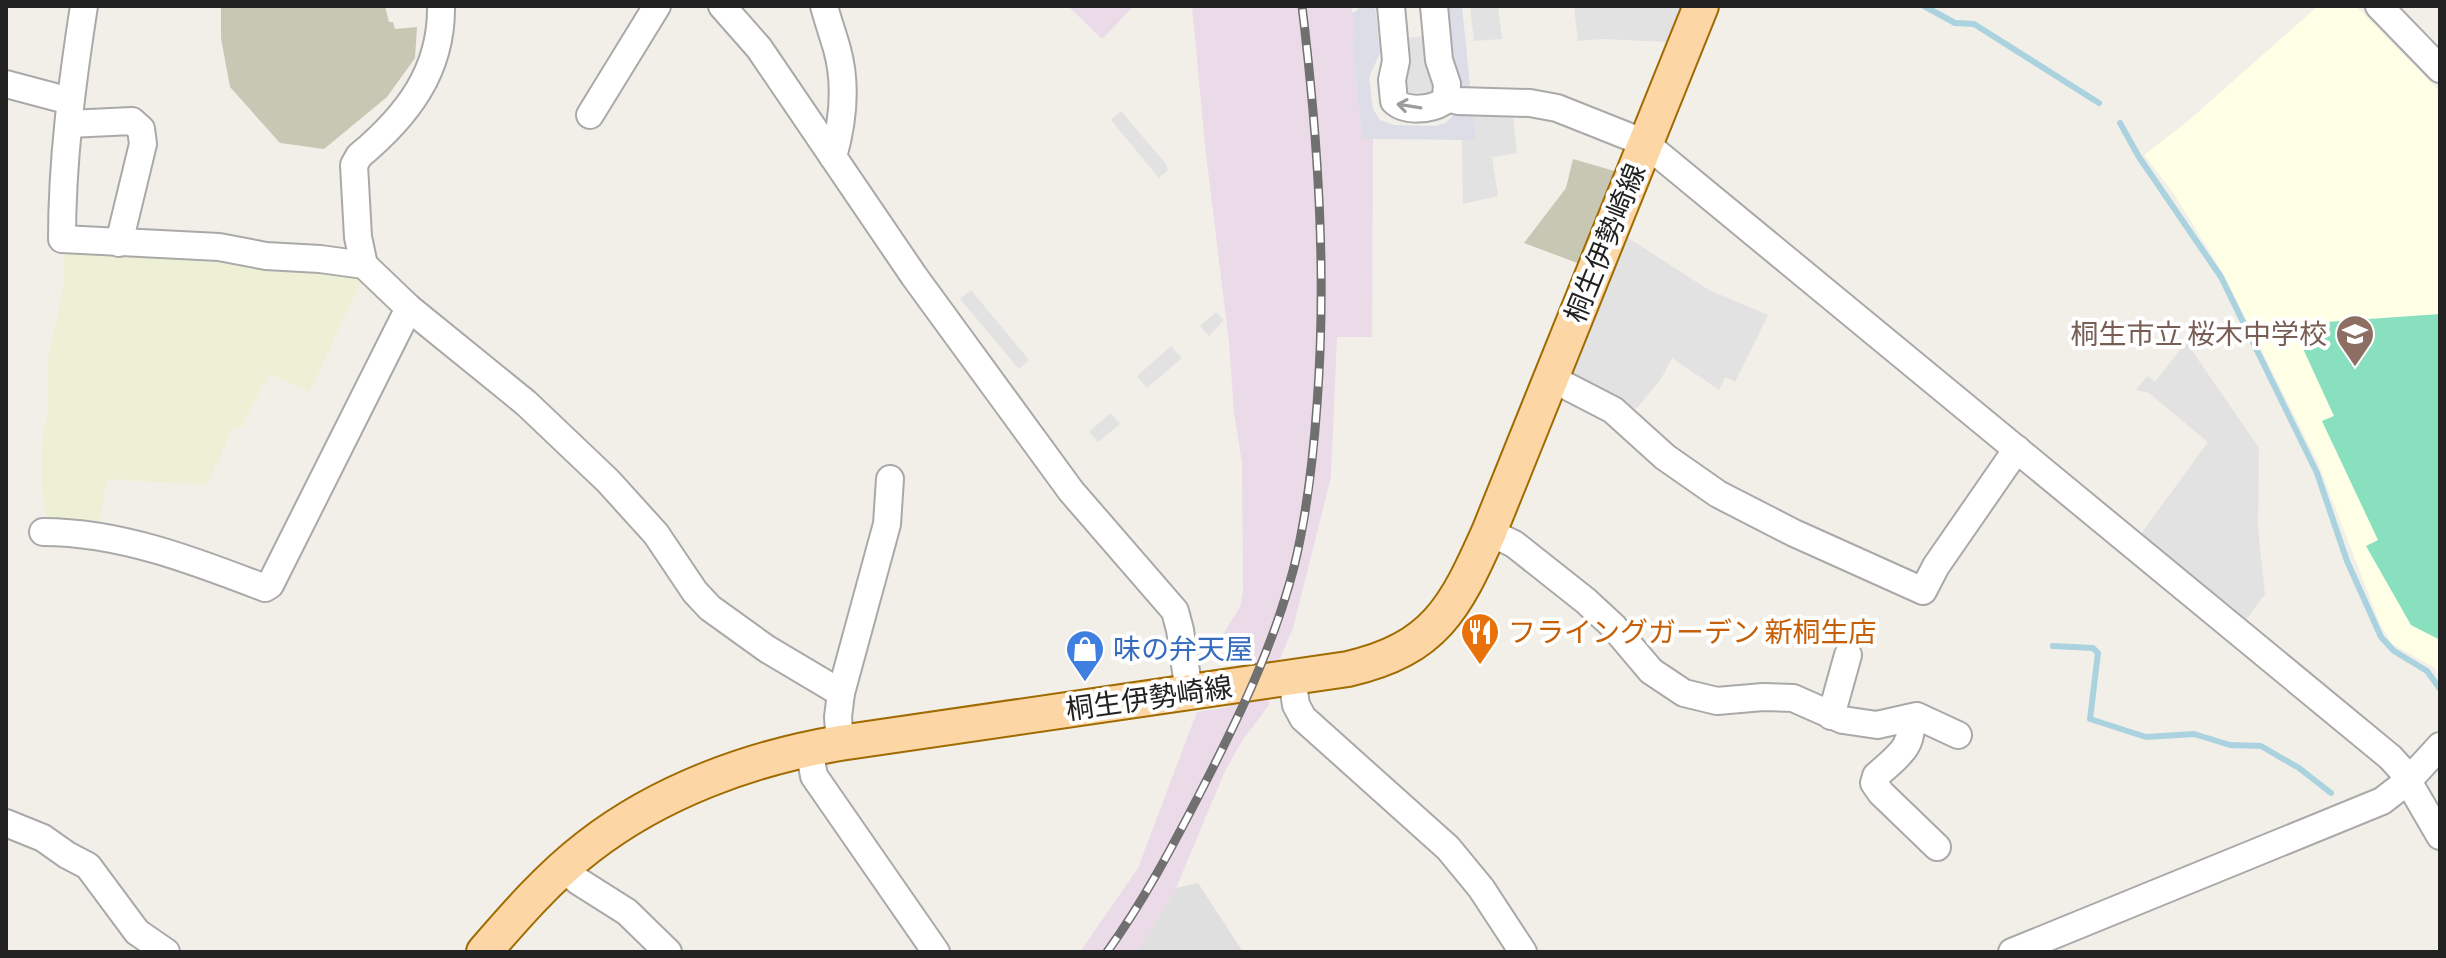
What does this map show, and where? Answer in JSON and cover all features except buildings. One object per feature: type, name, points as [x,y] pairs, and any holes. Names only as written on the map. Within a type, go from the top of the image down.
[{"type":"main road","name":"桐生伊勢崎線","points":[[484,952],[564,869],[618,826],[681,791],[771,757],[825,746],[1364,665],[1396,654],[1422,637],[1448,612],[1464,589],[1701,6]]},
{"type":"street","points":[[84,6],[69,113],[62,239],[219,247],[266,256],[364,265]]},
{"type":"street","points":[[441,6],[439,39],[424,84],[405,113],[359,156],[354,165],[358,237],[364,265],[409,308],[526,403],[608,481],[656,534],[695,592],[710,608],[767,649],[841,693]]},
{"type":"street","points":[[590,115],[657,6]]},
{"type":"street","points":[[722,6],[759,48],[914,276],[1071,491],[1175,611],[1189,692]]},
{"type":"street","points":[[824,6],[837,48],[843,89],[839,136],[833,157]]},
{"type":"street","points":[[1391,6],[1396,61],[1392,80],[1394,101],[1402,107],[1430,108],[1446,98],[1447,84],[1439,60],[1434,6]]},
{"type":"street","points":[[2379,6],[2440,69]]},
{"type":"street","points":[[6,84],[69,113],[132,121],[141,129],[143,144],[119,243]]},
{"type":"street","points":[[1446,98],[1557,108],[1645,143],[2390,757],[2440,836]]},
{"type":"street","points":[[43,532],[129,543],[179,557],[265,588],[270,585],[409,308]]},
{"type":"street","points":[[1551,378],[1613,410],[1665,457],[1718,494],[1794,533],[1923,591],[1936,566],[2017,449]]},
{"type":"street","points":[[890,479],[887,524],[841,693],[838,717],[814,776],[936,952]]},
{"type":"street","points":[[1489,532],[1514,544],[1586,601],[1613,626],[1651,671],[1672,687],[1707,700],[1793,698],[1854,723],[1877,725],[1924,718],[1958,735]]},
{"type":"street","points":[[1831,716],[1848,655]]},
{"type":"street","points":[[1292,678],[1298,710],[1303,718],[1448,848],[1481,888],[1523,952]]},
{"type":"street","points":[[1909,718],[1912,735],[1907,748],[1876,776],[1874,783],[1937,847]]},
{"type":"street","points":[[2012,952],[2382,801],[2408,781],[2440,746]]},
{"type":"street","points":[[6,823],[43,838],[88,866],[137,932],[166,952]]},
{"type":"street","points":[[564,869],[627,912],[668,952]]},
{"type":"shaded area","points":[[221,6],[385,6],[389,22],[393,22],[395,29],[417,27],[415,58],[387,97],[324,149],[280,143],[230,87],[221,38]]},
{"type":"shaded area","points":[[1068,6],[1134,6],[1102,39]]},
{"type":"shaded area","points":[[1192,6],[1351,6],[1357,41],[1352,44],[1362,138],[1373,139],[1372,337],[1337,337],[1331,477],[1293,628],[1277,666],[1253,668],[1221,637],[1240,607],[1243,592],[1242,463],[1234,413]]},
{"type":"shaded area","points":[[1358,6],[1375,6],[1380,53],[1369,77],[1373,109],[1380,120],[1394,125],[1435,126],[1446,123],[1456,112],[1473,107],[1476,140],[1362,139],[1352,43],[1356,41],[1352,13],[1358,10]]},
{"type":"shaded area","points":[[1448,6],[1462,6],[1471,95],[1462,92],[1457,85]]},
{"type":"shaded area","points":[[1470,6],[1498,6],[1502,39],[1474,41]]},
{"type":"shaded area","points":[[1574,6],[1682,6],[1668,42],[1578,41]]},
{"type":"shaded area","name":"桐生市立 桜木中学校","points":[[2318,6],[2356,6],[2440,92],[2440,678],[2435,668],[2392,644],[2380,624],[2318,463],[2223,273],[2172,191],[2144,155],[2188,121]]},
{"type":"shaded area","points":[[1430,35],[1435,89],[1433,92],[1409,93],[1401,39]]},
{"type":"shaded area","points":[[1473,109],[1512,110],[1517,153],[1492,157],[1498,196],[1463,204],[1462,140],[1476,140]]},
{"type":"shaded area","points":[[1121,111],[1165,163],[1168,170],[1159,178],[1111,120]]},
{"type":"shaded area","points":[[1573,159],[1618,172],[1580,264],[1524,243],[1566,188]]},
{"type":"shaded area","points":[[1625,236],[1709,290],[1768,315],[1735,382],[1725,377],[1719,390],[1672,358],[1661,379],[1636,409],[1573,373]]},
{"type":"shaded area","points":[[64,249],[168,251],[364,276],[309,392],[269,374],[242,427],[233,429],[206,485],[107,479],[98,532],[47,522],[42,490],[43,430],[48,415],[48,359],[63,288]]},
{"type":"shaded area","points":[[971,290],[1029,360],[1019,369],[960,299]]},
{"type":"shaded area","points":[[1216,312],[1224,320],[1209,336],[1200,326]]},
{"type":"shaded area","points":[[2186,342],[2259,448],[2258,529],[2265,594],[2242,625],[2138,538],[2208,442],[2149,393],[2136,390],[2147,376],[2155,382]]},
{"type":"shaded area","points":[[1171,346],[1182,358],[1147,388],[1137,376]]},
{"type":"shaded area","points":[[1110,413],[1120,424],[1098,442],[1089,432]]},
{"type":"shaded area","points":[[1268,697],[1269,705],[1242,741],[1225,771],[1176,888],[1137,952],[1080,952],[1138,868],[1197,712],[1228,707],[1237,698]]},
{"type":"shaded area","points":[[1198,883],[1243,952],[1137,952],[1176,888]]},
{"type":"green space","points":[[2440,314],[2440,640],[2411,625],[2366,546],[2378,540],[2322,421],[2334,416],[2294,329],[2312,328],[2312,323]]},
{"type":"waterway","points":[[1924,6],[1955,23],[1974,24],[2099,103]]},
{"type":"waterway","points":[[2120,123],[2139,157],[2221,277],[2317,473],[2347,561],[2381,637],[2394,651],[2427,671],[2440,689]]},
{"type":"waterway","points":[[2053,646],[2093,648],[2098,653],[2090,719],[2146,737],[2194,734],[2230,745],[2261,746],[2299,768],[2331,793]]},
{"type":"railway","points":[[1107,952],[1167,855],[1240,712],[1276,626],[1299,547],[1314,446],[1321,305],[1316,155],[1302,6]]},
{"type":"place","name":"桐生市立 桜木中学校","points":[[2355,368]]},
{"type":"place","name":"フライングガーデン 新桐生店","points":[[1480,666]]},
{"type":"place","name":"味の弁天屋","points":[[1085,683]]}]
